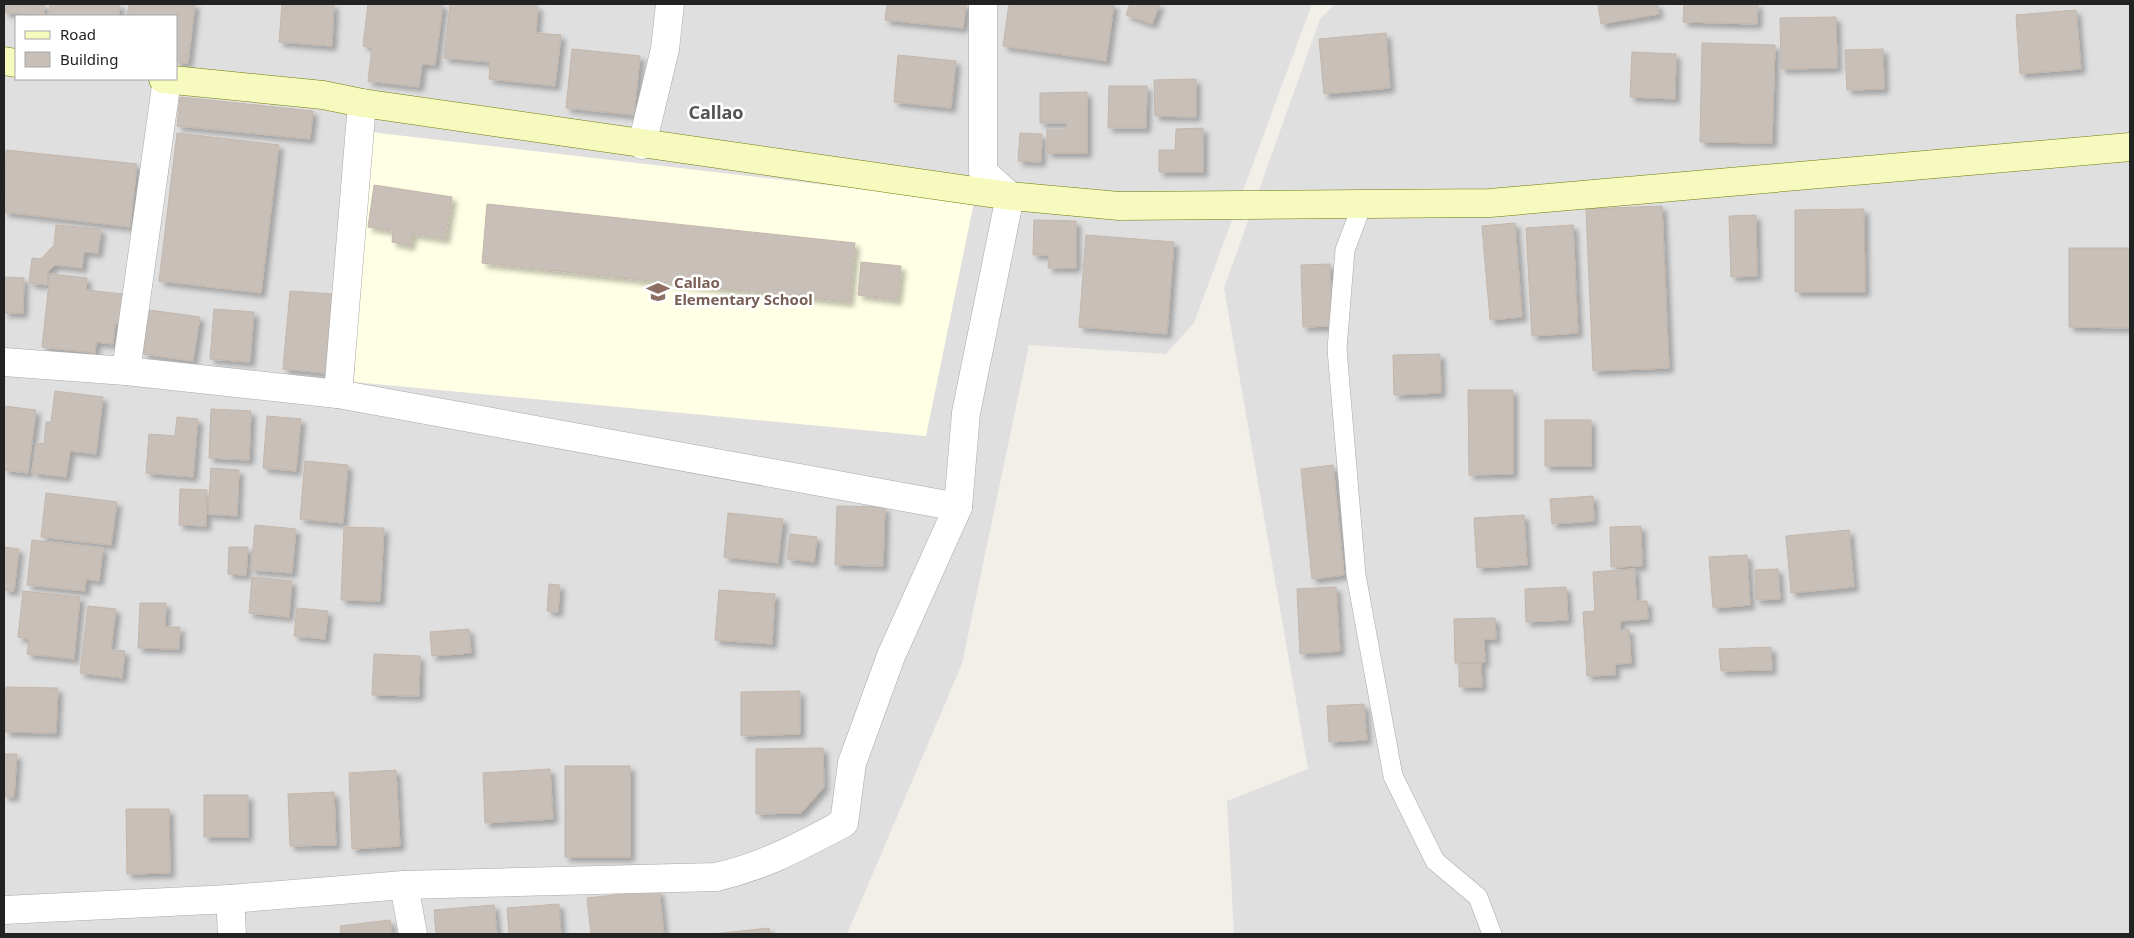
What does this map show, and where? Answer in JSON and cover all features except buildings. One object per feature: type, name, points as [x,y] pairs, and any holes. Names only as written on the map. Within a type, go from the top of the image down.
[{"type":"street","points":[[642,144],[665,49],[670,4]]},
{"type":"street","points":[[983,4],[983,172],[1010,196]]},
{"type":"street","points":[[126,371],[165,80]]},
{"type":"street","points":[[175,80],[323,95],[362,103],[1010,196],[1119,206],[1490,203],[2130,147]]},
{"type":"street","points":[[338,394],[362,103]]},
{"type":"street","points":[[4,910],[230,899],[404,885],[716,877],[749,870],[786,854],[844,823],[852,763],[858,745],[891,656],[958,507],[966,413],[1010,196]]},
{"type":"street","points":[[4,362],[126,371],[338,394],[958,507]]},
{"type":"street","points":[[404,885],[413,934]]},
{"type":"street","points":[[230,899],[232,934]]},
{"type":"lane","points":[[1362,205],[1345,250],[1337,349],[1356,575],[1393,776],[1435,861],[1478,897],[1492,934]]},
{"type":"shaded area","points":[[4,4],[1312,4],[1194,323],[1166,354],[1029,345],[962,664],[847,934],[4,934]]},
{"type":"shaded area","points":[[1335,4],[2130,4],[2130,934],[1234,934],[1227,801],[1308,769],[1224,288],[1320,19]]},
{"type":"shaded area","name":"Callao Elementary School","points":[[370,132],[974,202],[926,436],[354,382]]},
{"type":"place","name":"Callao Elementary School","points":[[658,292]]},
{"type":"district","name":"Callao","points":[[716,113]]}]
